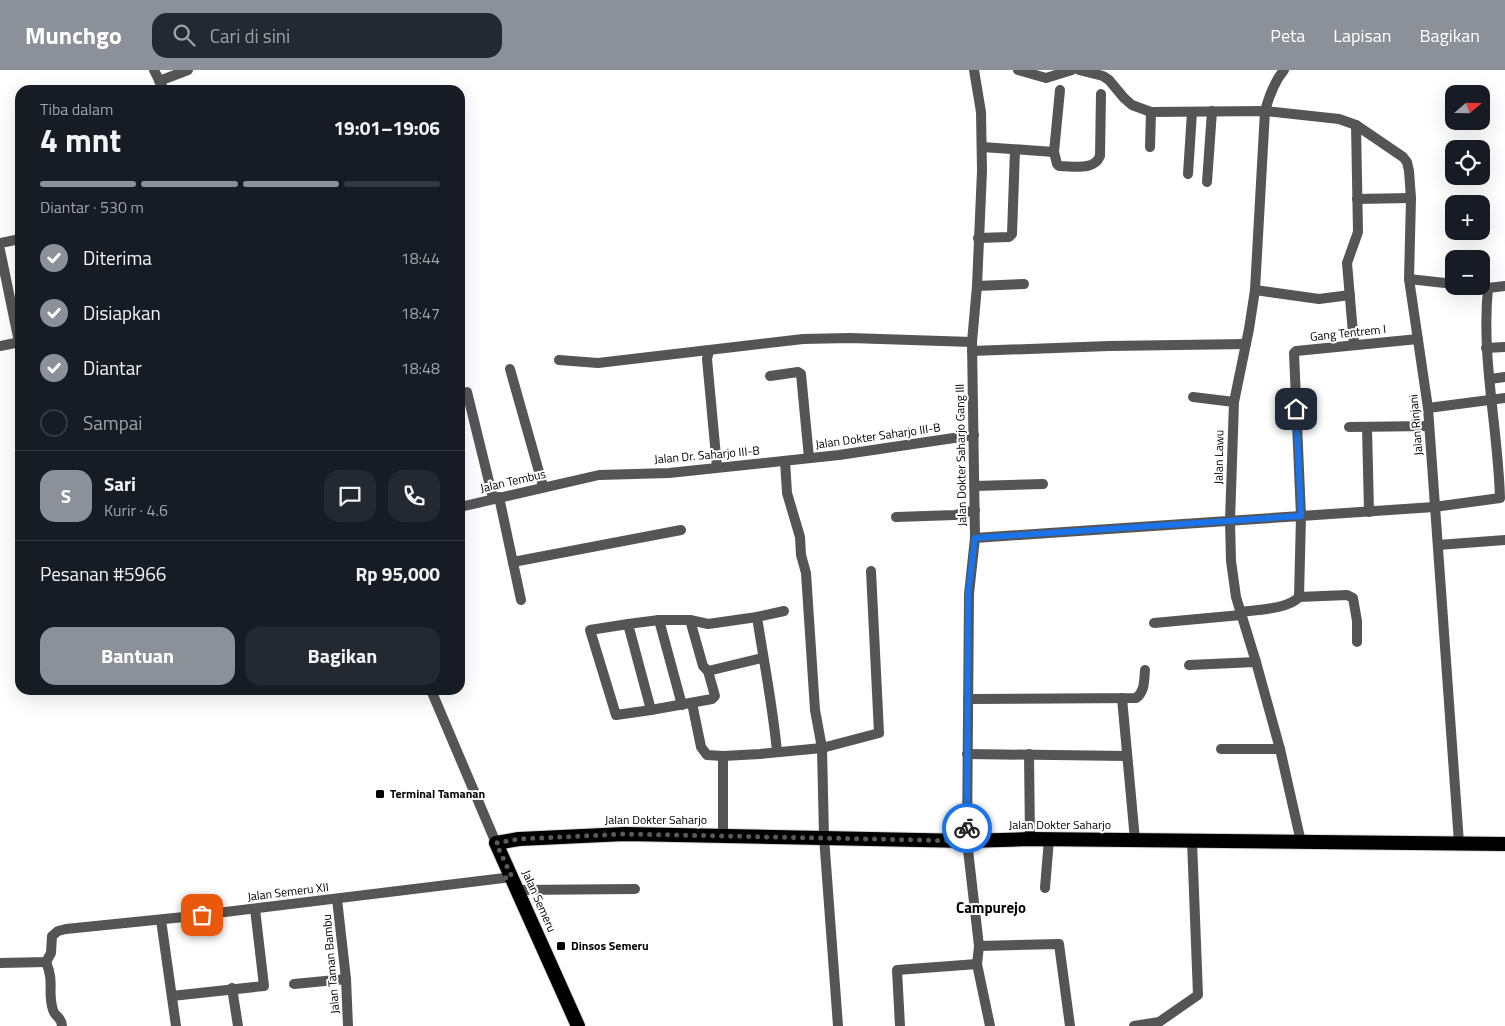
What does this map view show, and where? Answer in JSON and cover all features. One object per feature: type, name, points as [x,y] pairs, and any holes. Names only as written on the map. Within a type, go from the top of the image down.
[{"type":"highway","name":"Jalan Dokter Saharjo","points":[[496,843],[519,839],[625,834],[967,841],[1049,839],[1505,844]]},
{"type":"highway","name":"Jalan Semeru","points":[[496,843],[578,1026]]},
{"type":"street","points":[[154,70],[161,85]]},
{"type":"street","points":[[163,85],[188,70]]},
{"type":"street","name":"Jalan Dokter Saharjo Gang III","points":[[974,70],[981,112],[982,147],[977,286],[972,347],[975,538],[968,594],[967,841],[979,946],[977,964],[990,1026]]},
{"type":"street","points":[[1018,70],[1046,78],[1072,70]]},
{"type":"street","points":[[1079,70],[1103,76],[1132,105],[1151,112],[1150,147]]},
{"type":"street","name":"Jalan Lawu","points":[[1284,70],[1270,93],[1265,111],[1255,290],[1234,402],[1230,521],[1231,560],[1240,613],[1256,662],[1280,749],[1301,842]]},
{"type":"street","points":[[1060,90],[1054,152],[1057,164],[1060,166],[1092,166],[1097,163],[1100,156],[1101,94]]},
{"type":"street","points":[[1207,182],[1212,111]]},
{"type":"street","name":"Jalan Rinjani","points":[[1151,112],[1265,111],[1339,119],[1356,125],[1403,157],[1407,162],[1411,198],[1409,279],[1428,408],[1459,843]]},
{"type":"street","points":[[1188,174],[1192,112]]},
{"type":"street","points":[[1354,345],[1347,263],[1358,232],[1356,125]]},
{"type":"street","points":[[982,147],[1054,152]]},
{"type":"street","points":[[978,238],[1009,238],[1012,234],[1015,150]]},
{"type":"street","points":[[1357,199],[1411,198]]},
{"type":"street","points":[[0,242],[15,240]]},
{"type":"street","points":[[0,250],[15,319]]},
{"type":"street","points":[[1409,279],[1445,283]]},
{"type":"street","points":[[977,286],[1024,284]]},
{"type":"street","points":[[1490,288],[1505,286]]},
{"type":"street","points":[[1255,290],[1319,299],[1350,295]]},
{"type":"street","points":[[975,538],[1369,512],[1434,507],[1502,498],[1486,348],[1485,319],[1487,295]]},
{"type":"street","points":[[559,360],[598,363],[803,340],[850,338],[972,347],[1246,344]]},
{"type":"street","name":"Gang Tentrem I","points":[[1301,516],[1293,355],[1296,351],[1418,339]]},
{"type":"street","points":[[0,346],[15,343]]},
{"type":"street","points":[[1486,348],[1505,347]]},
{"type":"street","points":[[709,351],[707,359],[717,467]]},
{"type":"street","points":[[510,369],[543,486]]},
{"type":"street","points":[[770,376],[798,372],[800,374],[809,458]]},
{"type":"street","points":[[1490,378],[1505,377]]},
{"type":"street","points":[[467,392],[514,562],[521,600]]},
{"type":"street","points":[[1193,397],[1234,402]]},
{"type":"street","points":[[1428,408],[1505,398]]},
{"type":"street","points":[[1349,427],[1429,426]]},
{"type":"street","points":[[1368,427],[1369,512]]},
{"type":"street","name":"Jalan Dokter Saharjo III-B","points":[[785,461],[974,435]]},
{"type":"street","points":[[785,461],[787,493],[800,538],[801,555],[806,573],[815,710],[822,748],[824,838],[838,1026],[833,1026]]},
{"type":"street","name":"Jalan Dr. Saharjo III-B","points":[[573,480],[599,475],[669,473],[785,461]]},
{"type":"street","name":"Jalan Tembus","points":[[465,506],[573,480]]},
{"type":"street","points":[[975,486],[1044,484]]},
{"type":"street","points":[[896,517],[955,515],[975,510]]},
{"type":"street","points":[[1154,623],[1240,613],[1285,606],[1295,602],[1299,597],[1301,516]]},
{"type":"street","points":[[514,562],[682,530]]},
{"type":"street","points":[[1438,545],[1505,540]]},
{"type":"street","points":[[659,620],[701,747],[707,755],[723,756],[822,748],[876,735],[880,730],[877,706],[871,571]]},
{"type":"street","points":[[1299,597],[1347,596],[1353,598],[1357,621],[1357,642]]},
{"type":"street","points":[[690,620],[703,666],[708,671],[715,696],[712,699],[687,704],[616,715],[590,630],[659,620],[690,620],[708,624],[784,611]]},
{"type":"street","points":[[756,617],[762,658],[772,699],[777,752]]},
{"type":"street","points":[[628,624],[652,710]]},
{"type":"street","points":[[708,671],[762,658]]},
{"type":"street","points":[[1189,665],[1256,662]]},
{"type":"street","points":[[968,699],[1136,698],[1141,694],[1146,670]]},
{"type":"street","points":[[433,695],[496,843]]},
{"type":"street","points":[[1122,698],[1135,840]]},
{"type":"street","points":[[1220,749],[1280,749]]},
{"type":"street","points":[[967,754],[1127,756]]},
{"type":"street","points":[[1029,754],[1030,839]]},
{"type":"street","points":[[723,756],[723,836]]},
{"type":"street","points":[[1045,888],[1049,839]]},
{"type":"street","points":[[1134,1026],[1160,1024],[1198,995],[1192,841]]},
{"type":"street","name":"Jalan Semeru XII","points":[[46,962],[51,953],[52,936],[58,931],[337,899],[515,883],[635,890]]},
{"type":"street","name":"Jalan Taman Bambu","points":[[337,899],[346,979],[348,1026]]},
{"type":"street","points":[[172,996],[264,986],[255,909]]},
{"type":"street","points":[[161,920],[176,1026]]},
{"type":"street","points":[[979,946],[1059,944],[1070,1026]]},
{"type":"street","points":[[0,963],[46,962],[51,974],[52,983],[50,1000],[53,1011],[62,1019],[62,1026]]},
{"type":"street","points":[[900,1026],[897,970],[977,964]]},
{"type":"street","points":[[294,984],[346,979]]},
{"type":"street","points":[[232,988],[238,1026]]},
{"type":"way so far","points":[[202,915],[512,877],[496,843],[509,840],[625,834],[967,841],[967,828]]},
{"type":"place","name":"Terminal Tamanan","points":[[380,794]]},
{"type":"place","name":"Dinsos Semeru","points":[[561,946]]},
{"type":"district","name":"Campurejo","points":[[991,908]]},
{"type":"route","points":[[967,828],[968,594],[975,538],[1301,516],[1296,409]]}]
